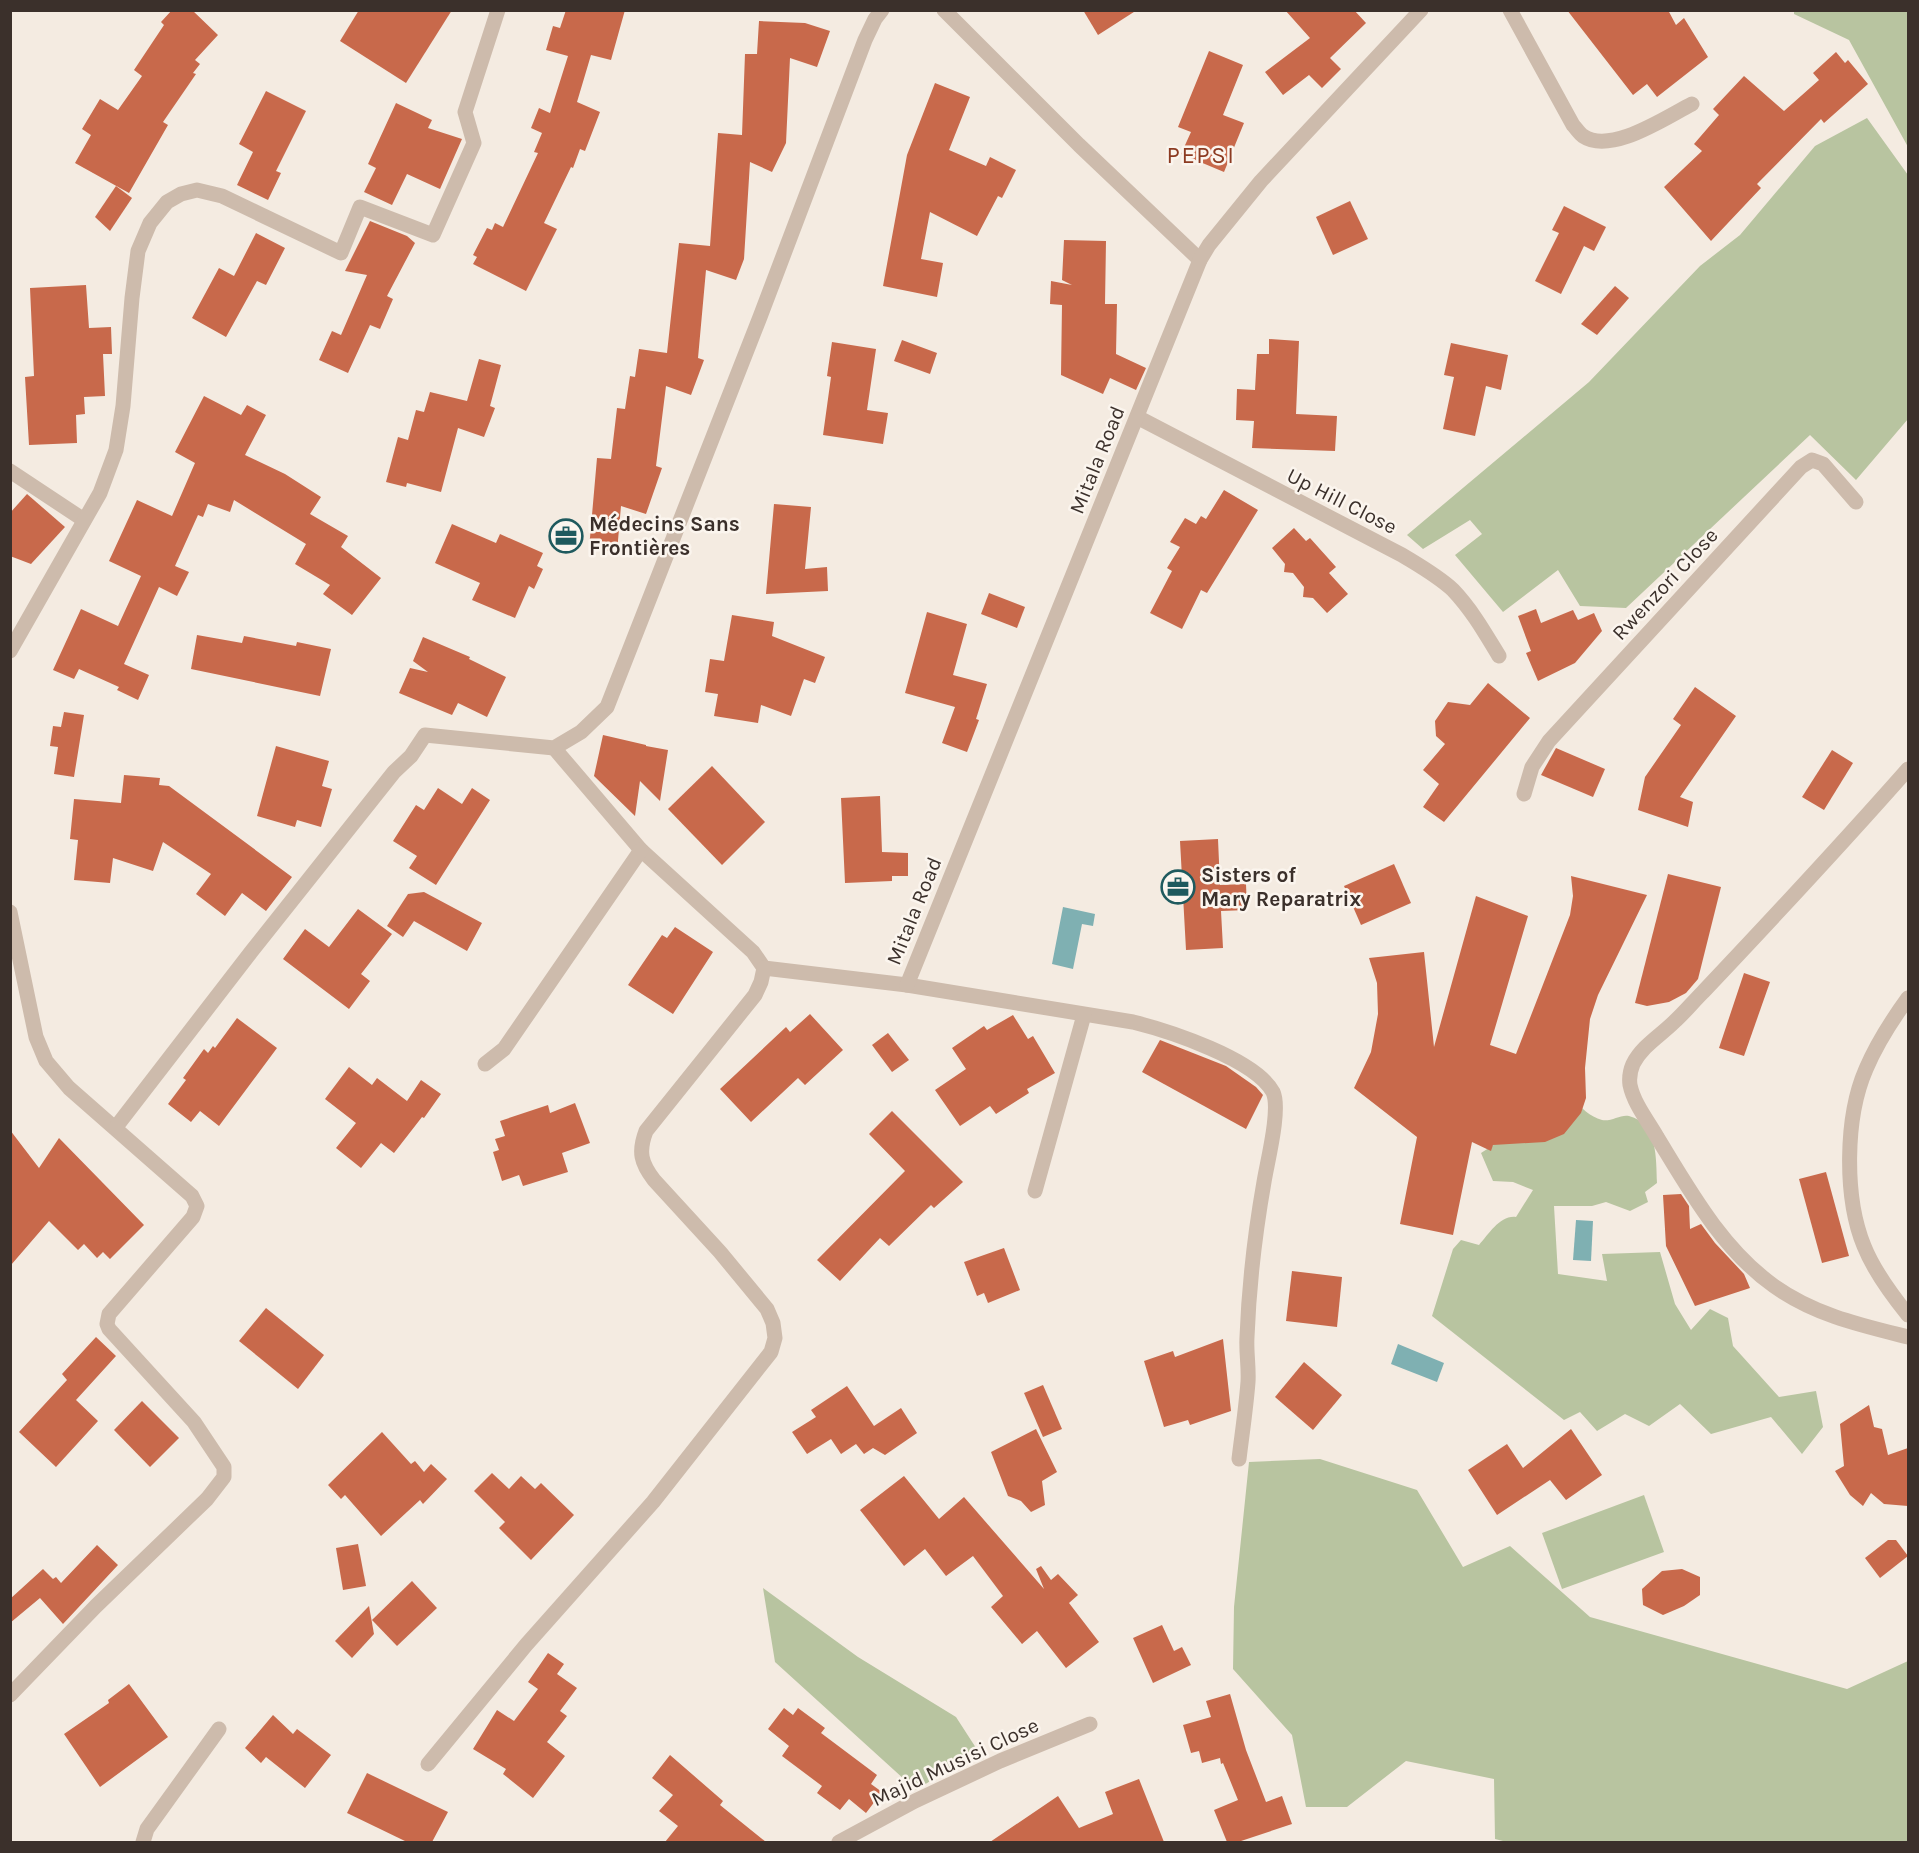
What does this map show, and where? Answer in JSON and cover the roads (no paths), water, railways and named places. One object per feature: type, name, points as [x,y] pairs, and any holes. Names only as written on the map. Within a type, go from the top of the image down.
[{"type":"street","points":[[10,651],[100,493],[116,450],[123,406],[138,251],[150,223],[167,202],[181,194],[197,190],[222,196],[341,253],[360,207],[433,235],[474,143],[465,112],[498,10]]},
{"type":"street","points":[[116,1127],[258,943],[394,772],[411,756],[425,735],[554,748],[581,732],[607,707],[866,40],[875,19],[882,10]]},
{"type":"street","points":[[944,10],[1078,145],[1200,260]]},
{"type":"street","name":"Mitala Road","points":[[907,985],[1200,260],[1261,181],[1421,10]]},
{"type":"street","points":[[1510,10],[1573,125],[1583,136],[1595,140],[1624,138],[1692,104]]},
{"type":"street","name":"Up Hill Close","points":[[1137,417],[1402,555],[1430,572],[1452,589],[1473,614],[1499,656]]},
{"type":"street","name":"Rwenzori Close","points":[[1524,794],[1532,767],[1549,741],[1801,467],[1812,460],[1823,464],[1856,502]]},
{"type":"street","points":[[10,471],[84,520]]},
{"type":"street","points":[[428,1764],[526,1645],[653,1502],[771,1352],[775,1338],[773,1323],[767,1309],[720,1252],[646,1170],[641,1145],[646,1131],[755,995],[764,968],[753,952],[641,850],[554,748]]},
{"type":"street","points":[[1908,769],[1850,835],[1694,1002],[1644,1049],[1634,1063],[1629,1076],[1630,1088],[1638,1104],[1692,1194],[1721,1234],[1748,1264],[1773,1286],[1828,1315],[1908,1337]]},
{"type":"street","points":[[485,1064],[504,1049],[641,850]]},
{"type":"street","points":[[10,912],[36,1037],[46,1062],[69,1088],[192,1196],[197,1206],[193,1217],[109,1314],[107,1324],[109,1329],[194,1422],[224,1467],[224,1477],[207,1499],[96,1606],[10,1695]]},
{"type":"street","points":[[764,968],[907,985],[1133,1022],[1167,1030],[1248,1066],[1263,1078],[1274,1095],[1275,1118],[1253,1253],[1246,1338],[1248,1381],[1239,1459]]},
{"type":"street","points":[[1908,998],[1889,1024],[1865,1071],[1853,1117],[1850,1162],[1852,1198],[1864,1247],[1881,1278],[1908,1315]]},
{"type":"street","points":[[1035,1191],[1084,1015]]},
{"type":"street","name":"Majid Musisi Close","points":[[839,1842],[915,1801],[1000,1761],[1090,1724]]},
{"type":"street","points":[[143,1842],[147,1829],[219,1729]]},
{"type":"water","points":[[1063,907],[1095,914],[1093,926],[1082,924],[1073,969],[1052,964]]},
{"type":"water","points":[[1576,1220],[1593,1221],[1591,1261],[1573,1260]]},
{"type":"water","points":[[1398,1344],[1444,1363],[1437,1382],[1391,1364]]},
{"type":"place","name":"Médecins Sans Frontières","points":[[566,536]]},
{"type":"place","name":"Sisters of Mary Reparatrix","points":[[1178,887]]},
{"type":"district","name":"PEPSI","points":[[1201,155]]}]
